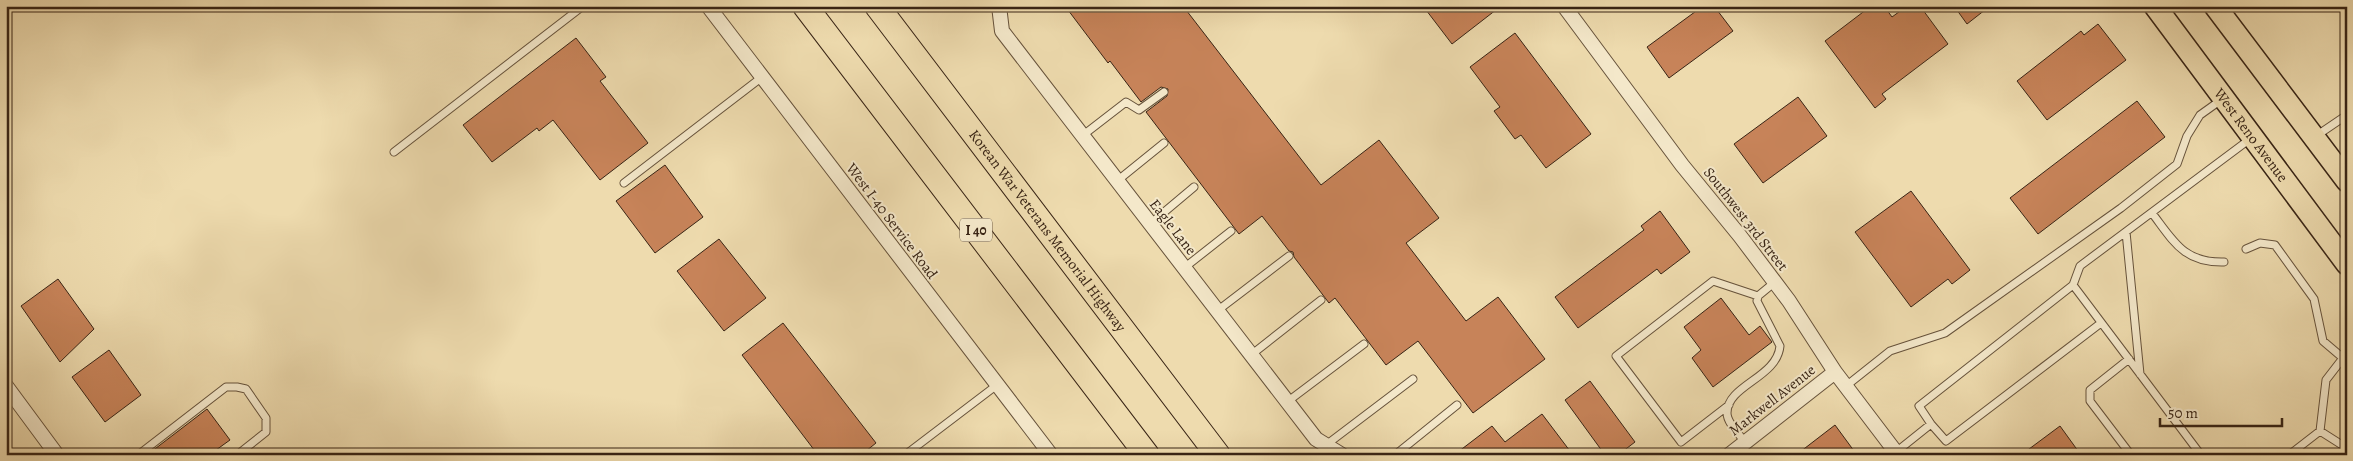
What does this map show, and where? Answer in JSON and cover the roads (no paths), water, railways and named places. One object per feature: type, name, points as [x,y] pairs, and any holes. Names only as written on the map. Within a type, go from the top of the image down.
[{"type":"highway","name":"I 40","points":[[805,6],[1147,455]]},
{"type":"highway","name":"Korean War Veterans Memorial Highway","points":[[877,6],[1218,455]]},
{"type":"main road","name":"West Reno Avenue","points":[[2155,6],[2347,264]]},
{"type":"main road","points":[[2215,6],[2347,180]]},
{"type":"street","name":"West I-40 Service Road","points":[[708,6],[1051,455]]},
{"type":"street","name":"Eagle Lane","points":[[999,6],[1002,31],[1082,136],[1316,439],[1342,455]]},
{"type":"street","name":"Southwest 3rd Street","points":[[1564,6],[1682,165],[1775,282],[1835,372],[1897,453]]},
{"type":"street","name":"Markwell Avenue","points":[[1729,455],[1835,372]]},
{"type":"street","points":[[6,386],[57,455]]},
{"type":"lane","points":[[394,152],[583,6]]},
{"type":"lane","points":[[624,183],[762,77]]},
{"type":"lane","points":[[1082,136],[1126,102],[1139,110],[1164,92]]},
{"type":"lane","points":[[1846,386],[1890,351],[1945,333],[2121,208],[2177,164],[2187,136],[2200,115],[2224,98]]},
{"type":"lane","points":[[2314,138],[2347,115]]},
{"type":"lane","points":[[2101,323],[1946,441],[1919,406],[2073,285],[2080,266],[2252,137]]},
{"type":"lane","points":[[1117,181],[1164,143]]},
{"type":"lane","points":[[1150,224],[1194,187]]},
{"type":"lane","points":[[2152,213],[2188,256],[2207,262],[2224,262]]},
{"type":"lane","points":[[1184,268],[1231,231]]},
{"type":"lane","points":[[2126,232],[2140,374]]},
{"type":"lane","points":[[2246,249],[2260,243],[2275,245],[2314,299],[2323,341],[2345,356],[2326,380],[2320,431],[2289,455]]},
{"type":"lane","points":[[1217,311],[1289,256]]},
{"type":"lane","points":[[1729,405],[1681,442],[1616,356],[1713,281],[1758,296]]},
{"type":"lane","points":[[1745,442],[1730,423],[1727,414],[1732,397],[1773,364],[1780,353],[1780,346],[1773,330],[1762,314],[1757,301],[1758,296],[1775,282]]},
{"type":"lane","points":[[2073,285],[2201,455]]},
{"type":"lane","points":[[1251,355],[1321,300]]},
{"type":"lane","points":[[1287,402],[1364,344]]},
{"type":"lane","points":[[2129,359],[2090,390],[2090,401],[2131,455]]},
{"type":"lane","points":[[1326,445],[1413,379]]},
{"type":"lane","points":[[905,455],[998,385]]},
{"type":"lane","points":[[138,455],[226,388],[236,387],[246,390],[266,418],[266,432],[237,455]]},
{"type":"lane","points":[[1395,455],[1457,405]]},
{"type":"lane","points":[[1897,453],[1931,424]]},
{"type":"lane","points":[[2320,431],[2342,445],[2347,445]]}]
